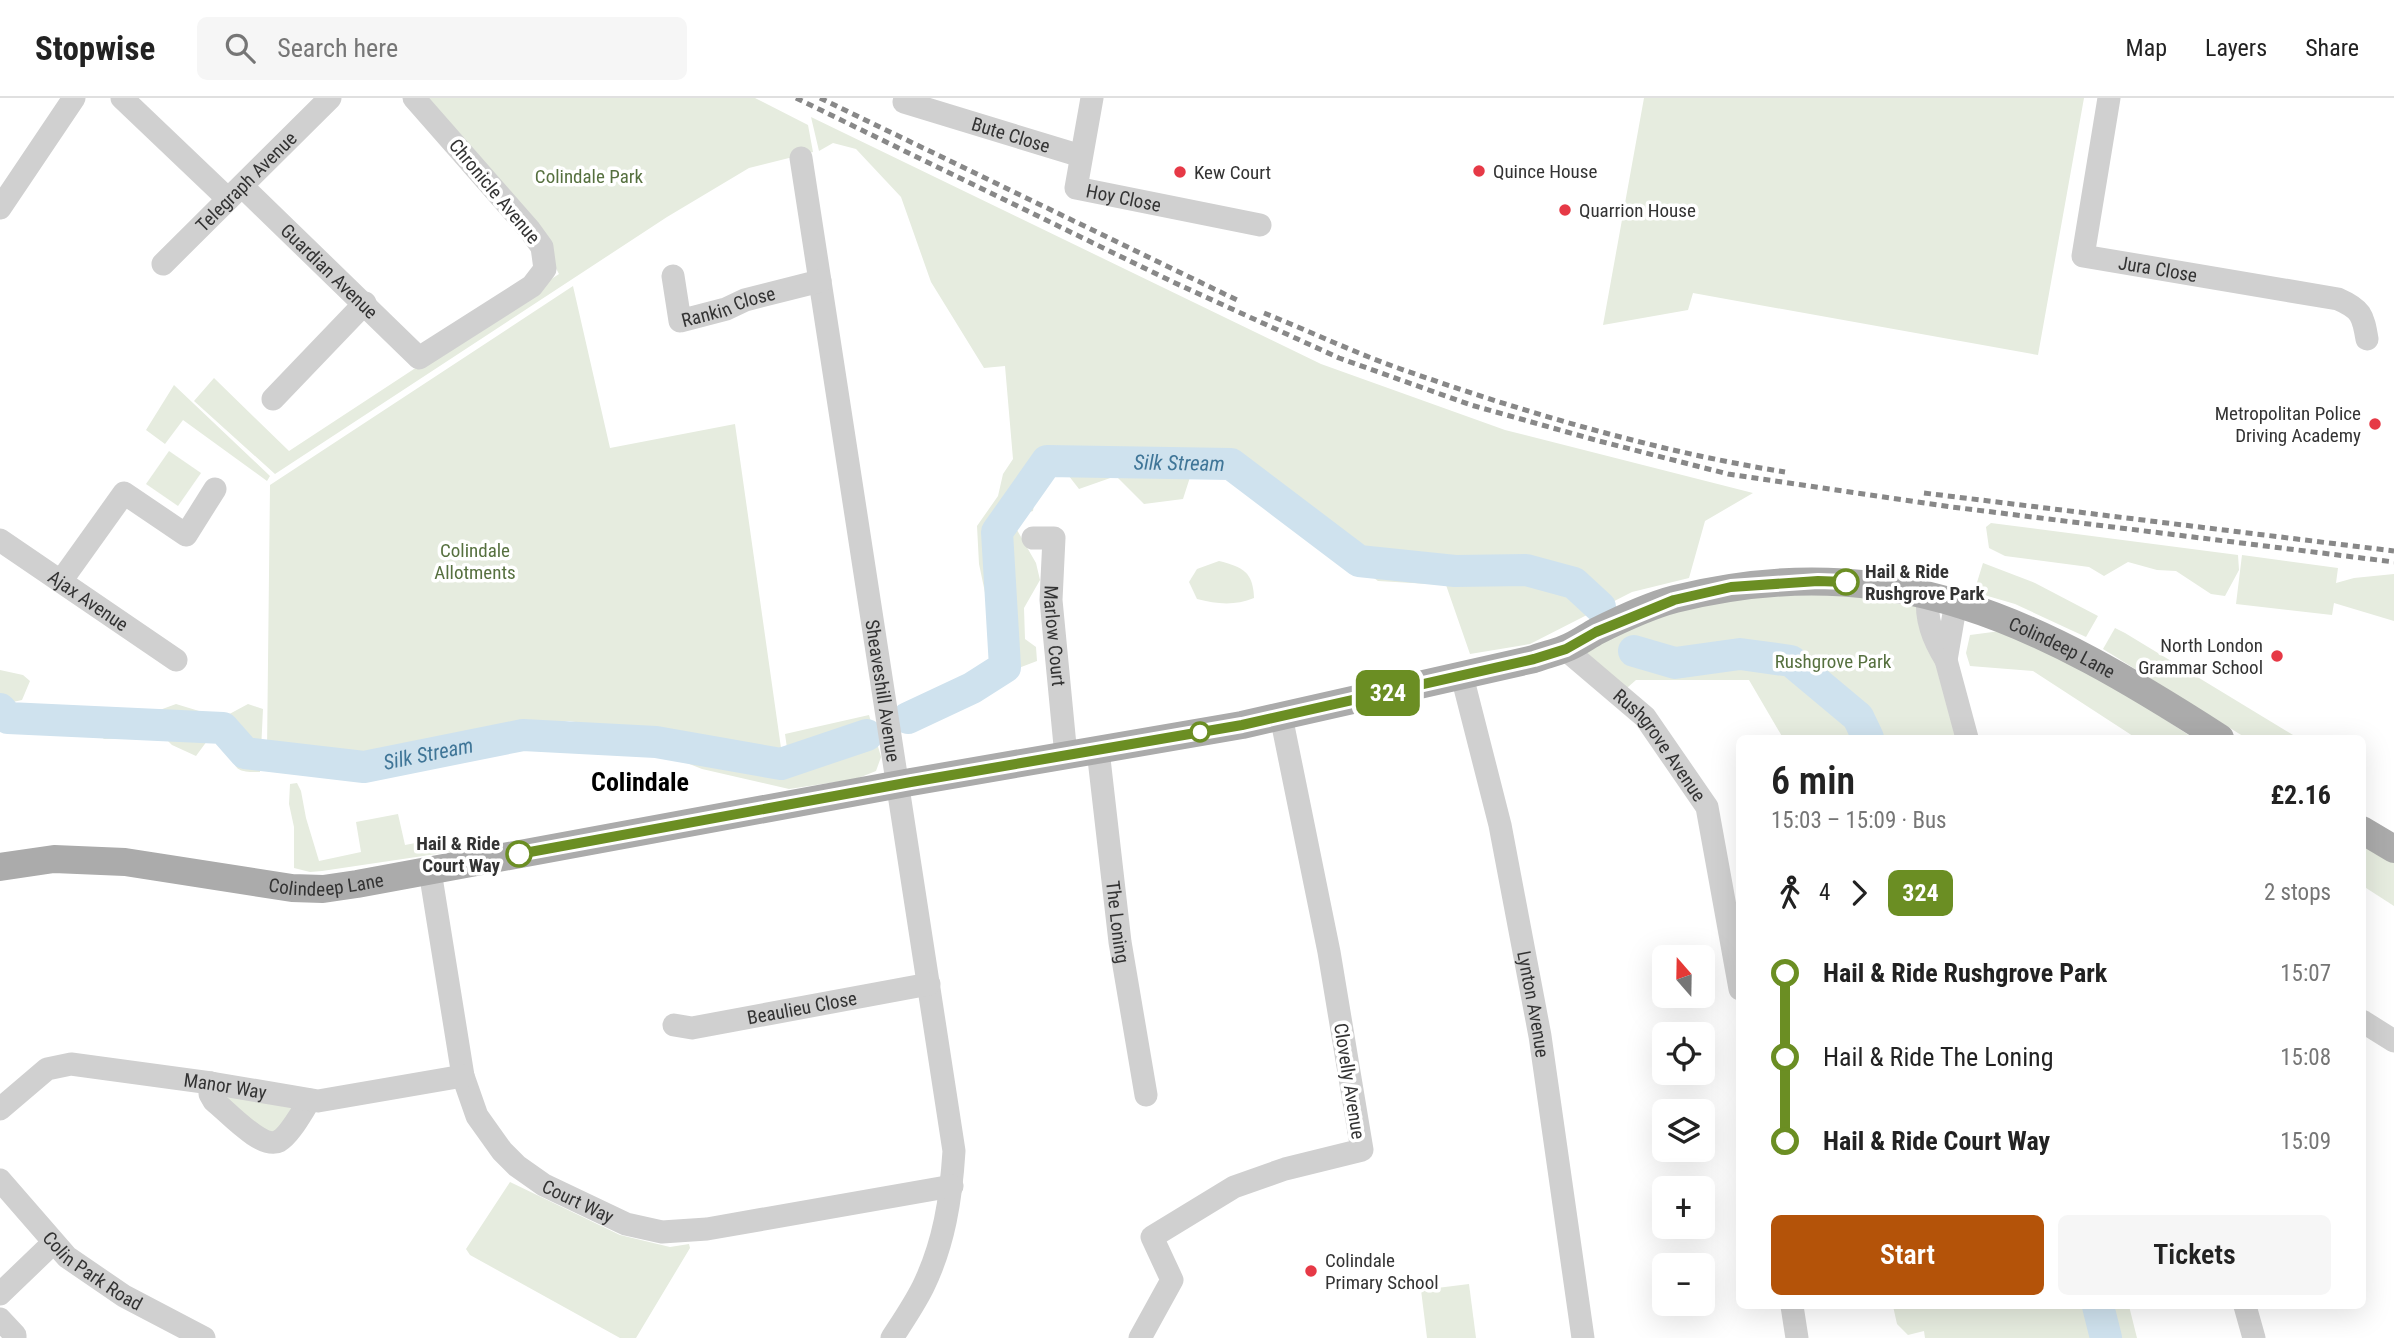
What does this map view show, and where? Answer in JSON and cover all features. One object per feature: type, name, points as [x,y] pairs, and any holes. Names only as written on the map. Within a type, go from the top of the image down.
[{"type":"main road","name":"Colindeep Lane","points":[[0,867],[54,859],[125,862],[253,884],[307,890],[357,884],[1242,725],[1462,676],[1566,649],[1596,632],[1658,605],[1731,587],[1818,581],[1866,583],[1956,602],[2064,645],[2215,735]]},
{"type":"main road","points":[[2366,832],[2394,849]]},
{"type":"street","points":[[0,208],[74,98]]},
{"type":"street","name":"Guardian Avenue","points":[[122,98],[365,303],[419,358]]},
{"type":"street","name":"Telegraph Avenue","points":[[163,264],[330,98]]},
{"type":"street","name":"Chronicle Avenue","points":[[414,98],[529,229],[542,247],[545,269],[532,286],[419,358]]},
{"type":"street","name":"Bute Close","points":[[905,98],[904,102],[1081,156]]},
{"type":"street","name":"Hoy Close","points":[[1092,98],[1076,188],[1260,225]]},
{"type":"street","name":"Jura Close","points":[[2109,98],[2083,256],[2338,299],[2353,306],[2363,317],[2368,339]]},
{"type":"street","name":"Sheaveshill Avenue","points":[[801,158],[954,1152],[947,1220],[937,1254],[922,1289],[892,1338]]},
{"type":"street","name":"Rankin Close","points":[[673,276],[680,321],[726,310],[745,300],[820,281]]},
{"type":"street","points":[[272,399],[365,303]]},
{"type":"street","points":[[61,581],[124,492],[186,535],[215,489]]},
{"type":"street","name":"Marlow Court","points":[[1033,538],[1054,538],[1051,600],[1066,756]]},
{"type":"street","name":"Ajax Avenue","points":[[0,540],[176,660]]},
{"type":"street","points":[[1928,594],[1929,624],[1934,641],[1946,660],[1966,735]]},
{"type":"street","points":[[1946,660],[1956,602]]},
{"type":"street","name":"Rushgrove Avenue","points":[[1566,649],[1645,717],[1707,807],[1736,967]]},
{"type":"street","name":"Lynton Avenue","points":[[1462,676],[1500,825],[1540,1036],[1583,1338]]},
{"type":"street","name":"Clovelly Avenue","points":[[1140,1338],[1172,1280],[1152,1237],[1234,1187],[1285,1168],[1362,1150],[1329,952],[1281,716]]},
{"type":"street","name":"The Loning","points":[[1098,750],[1120,942],[1146,1095]]},
{"type":"street","name":"Court Way","points":[[430,871],[463,1076],[477,1116],[491,1138],[517,1166],[544,1185],[635,1228],[662,1233],[707,1229],[952,1186]]},
{"type":"street","name":"Beaulieu Close","points":[[674,1025],[692,1028],[929,984]]},
{"type":"street","points":[[2366,1024],[2394,1041]]},
{"type":"street","name":"Manor Way","points":[[0,1109],[47,1069],[59,1065],[82,1065],[310,1100],[463,1076]]},
{"type":"street","points":[[211,1083],[210,1094],[214,1101],[259,1139],[269,1143],[279,1141],[285,1135],[310,1100]]},
{"type":"street","name":"Colin Park Road","points":[[0,1180],[53,1243],[87,1273],[204,1338]]},
{"type":"street","points":[[0,1294],[53,1243]]},
{"type":"street","points":[[1792,1309],[1797,1338]]},
{"type":"street","points":[[2246,1309],[2254,1338]]},
{"type":"street","points":[[0,1319],[15,1338]]},
{"type":"green space","name":"Colindale Park","points":[[422,98],[755,98],[808,125],[813,152],[749,168],[667,217],[275,474],[194,401],[214,378],[289,451],[559,274],[539,236]]},
{"type":"green space","points":[[1644,98],[2084,98],[2038,355],[1693,293],[1688,310],[1603,325]]},
{"type":"green space","points":[[811,117],[1321,364],[1505,430],[1753,493],[1705,521],[1689,578],[1632,592],[1530,644],[1470,654],[1446,585],[1378,581],[1251,488],[1219,469],[1192,471],[1183,499],[1144,504],[1116,476],[1079,489],[1065,471],[1037,483],[1033,511],[1020,515],[1017,530],[1036,563],[1040,580],[1024,608],[1025,639],[1036,647],[1037,661],[1011,671],[989,691],[999,659],[979,564],[977,526],[998,496],[1003,474],[1013,459],[1005,366],[984,368],[931,282],[901,197],[856,149],[833,143],[819,151]]},
{"type":"green space","name":"Colindale Allotments","points":[[573,286],[610,448],[735,424],[782,755],[569,721],[365,760],[267,752],[270,485]]},
{"type":"green space","points":[[174,385],[270,476],[267,481],[183,420],[165,444],[146,430]]},
{"type":"green space","points":[[169,451],[201,473],[178,506],[146,484]]},
{"type":"green space","points":[[1991,523],[2238,555],[2239,570],[2225,596],[2211,594],[2176,571],[2157,570],[2128,562],[2104,576],[2089,567],[2005,556],[1989,548],[1986,527]]},
{"type":"green space","points":[[2242,555],[2338,568],[2336,583],[2354,578],[2394,574],[2394,621],[2334,603],[2332,615],[2236,604]]},
{"type":"green space","points":[[1219,561],[1240,568],[1249,576],[1254,598],[1226,603],[1197,599],[1189,582],[1197,569]]},
{"type":"green space","points":[[1983,563],[2035,583],[2098,616],[2086,637],[2015,604],[1974,592]]},
{"type":"green space","name":"Rushgrove Park","points":[[1858,582],[1929,612],[1957,735],[1781,735],[1749,680],[1636,680],[1619,695],[1565,649],[1654,604]]},
{"type":"green space","points":[[2115,628],[2293,735],[2241,735],[2103,649]]},
{"type":"green space","points":[[2008,630],[2067,654],[2188,735],[2131,735],[2033,671],[1970,666],[1966,653],[1970,635]]},
{"type":"green space","points":[[0,670],[23,675],[30,681],[22,700],[13,702],[30,712],[157,711],[176,704],[222,718],[248,704],[263,709],[260,772],[242,771],[238,768],[225,740],[207,741],[196,756],[172,745],[165,738],[104,739],[85,724],[0,723]]},
{"type":"green space","points":[[869,715],[881,757],[876,771],[856,779],[789,789],[702,769],[652,749],[598,743],[527,744],[474,751],[431,760],[371,779],[321,771],[285,774],[281,763],[286,755],[365,763],[571,726],[783,758],[788,755],[785,734]]},
{"type":"green space","points":[[297,783],[319,861],[361,852],[356,822],[398,814],[405,845],[447,837],[450,852],[322,871],[310,872],[294,868],[294,827],[289,804],[290,784]]},
{"type":"green space","points":[[2366,842],[2394,861],[2394,906],[2366,888]]},
{"type":"green space","points":[[226,1092],[299,1105],[281,1133],[268,1137],[225,1103]]},
{"type":"green space","points":[[510,1182],[620,1235],[670,1247],[689,1244],[690,1248],[636,1338],[620,1338],[470,1255],[466,1249]]},
{"type":"green space","points":[[1469,1284],[1476,1338],[1427,1338],[1421,1290]]},
{"type":"green space","points":[[1894,1309],[2130,1309],[2137,1338],[1925,1338],[1924,1331],[1908,1335],[1897,1324]]},
{"type":"waterway","name":"Silk Stream","points":[[908,718],[972,688],[1005,667],[997,532],[1047,461],[1231,464],[1359,561],[1455,571],[1526,570],[1574,583],[1600,607]]},
{"type":"waterway","name":"Silk Stream","points":[[1634,651],[1675,663],[1740,654],[1791,661],[1858,717],[1867,735]]},
{"type":"waterway","name":"Silk Stream","points":[[0,709],[8,718],[223,728],[245,753],[364,767],[523,735],[656,742],[781,764],[867,735]]},
{"type":"waterway","name":"Silk Stream","points":[[2099,1309],[2106,1338]]},
{"type":"railway","points":[[796,98],[1173,282],[1339,358],[1471,405],[1728,474],[1952,507],[2394,562]]},
{"type":"railway","points":[[820,98],[1239,301]]},
{"type":"railway","points":[[1264,313],[1398,368],[1541,415],[1687,453],[1785,472]]},
{"type":"railway","points":[[1924,493],[2394,551]]},
{"type":"bus line","name":"324","points":[[519,854],[1242,725],[1534,659],[1566,649],[1596,632],[1674,600],[1731,587],[1818,581],[1846,582]]},
{"type":"place","name":"Quince House","points":[[1479,171]]},
{"type":"place","name":"Kew Court","points":[[1180,172]]},
{"type":"place","name":"Quarrion House","points":[[1565,210]]},
{"type":"place","name":"Metropolitan Police Driving Academy","points":[[2375,424]]},
{"type":"place","name":"Hail & Ride Rushgrove Park","points":[[1846,582]]},
{"type":"place","name":"North London Grammar School","points":[[2277,656]]},
{"type":"place","name":"Hail & Ride Court Way","points":[[519,854]]},
{"type":"place","name":"Colindale Primary School","points":[[1311,1271]]},
{"type":"district","name":"Colindale","points":[[640,782]]}]
